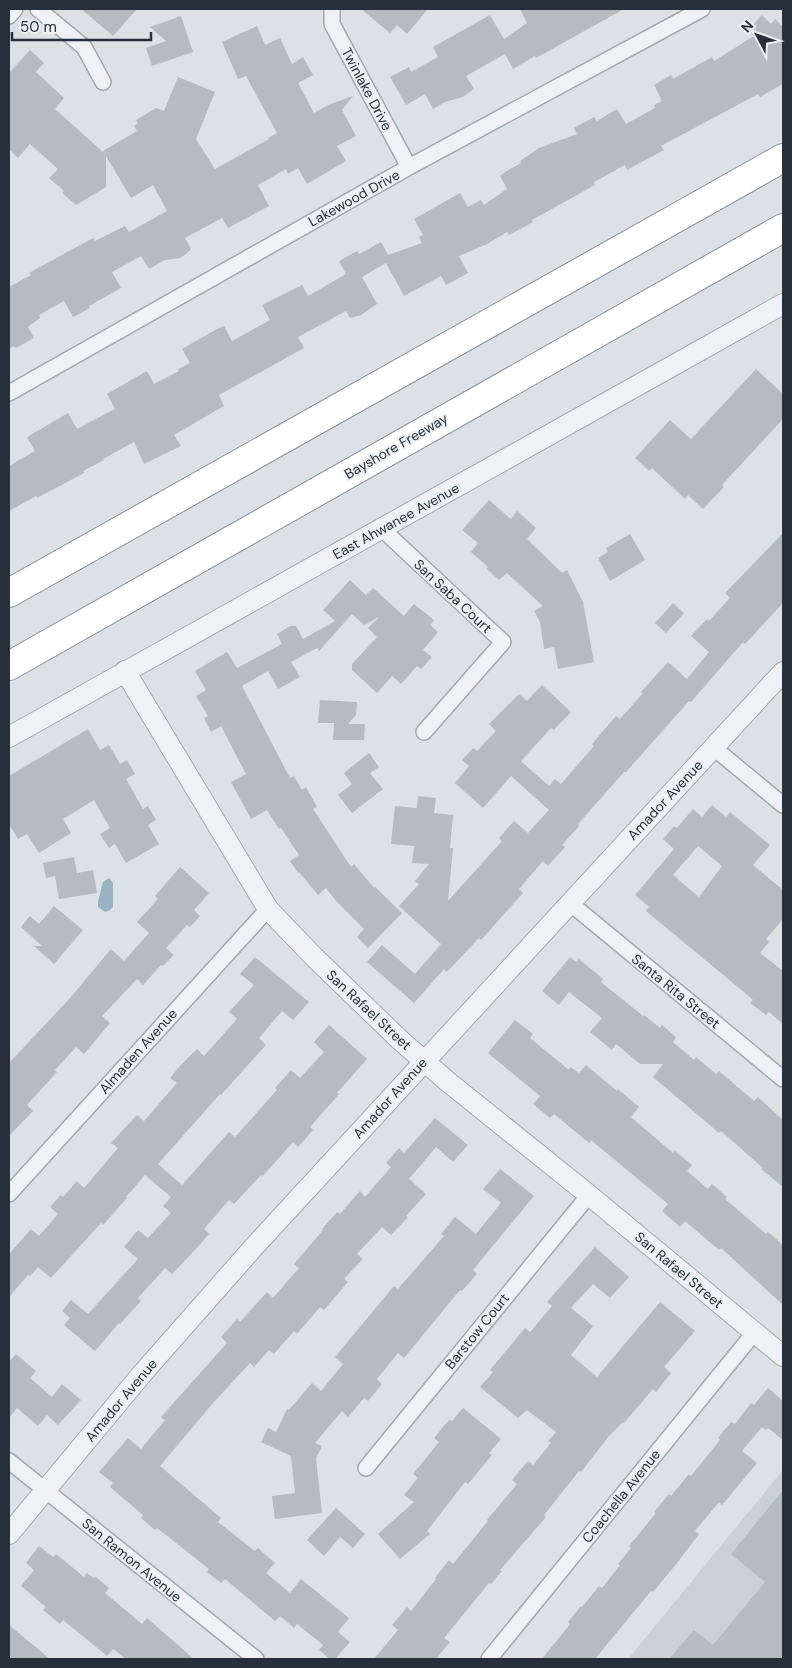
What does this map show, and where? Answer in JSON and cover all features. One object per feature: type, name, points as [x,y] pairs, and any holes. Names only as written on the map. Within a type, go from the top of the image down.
[{"type":"highway","points":[[9,593],[782,158]]},
{"type":"highway","name":"Bayshore Freeway","points":[[9,666],[783,228]]},
{"type":"highway","points":[[745,248],[783,248]]},
{"type":"street","points":[[9,16],[15,9]]},
{"type":"street","points":[[38,9],[84,47],[103,82]]},
{"type":"street","name":"Twinlake Drive","points":[[332,9],[332,24],[409,167]]},
{"type":"street","name":"Lakewood Drive","points":[[9,393],[409,167],[702,9]]},
{"type":"street","name":"East Ahwanee Avenue","points":[[9,737],[783,304]]},
{"type":"street","name":"San Saba Court","points":[[382,529],[503,642],[424,732]]},
{"type":"street","name":"San Rafael Street","points":[[125,671],[268,909],[314,957],[424,1061],[783,1356]]},
{"type":"street","name":"Amador Avenue","points":[[9,1534],[160,1353],[252,1249],[783,672]]},
{"type":"street","points":[[714,748],[783,805]]},
{"type":"street","name":"Santa Rita Street","points":[[570,903],[783,1079]]},
{"type":"street","name":"Almaden Avenue","points":[[10,1189],[268,909]]},
{"type":"street","name":"Barstow Court","points":[[366,1468],[588,1195]]},
{"type":"street","name":"Coachella Avenue","points":[[489,1659],[754,1333]]},
{"type":"street","name":"San Ramon Avenue","points":[[9,1461],[256,1659]]},
{"type":"shaded area","points":[[783,1470],[783,1659],[628,1659]]},
{"type":"water","points":[[109,878],[113,883],[113,907],[105,912],[98,907],[98,902],[103,882]]},
{"type":"building","points":[[81,9],[137,9],[113,36]]},
{"type":"building","points":[[361,9],[428,9],[407,34],[397,25],[390,33]]},
{"type":"building","points":[[520,9],[624,9],[513,69],[505,54],[466,76],[474,89],[463,97],[445,102],[433,109],[425,94],[406,105],[390,77],[409,67],[411,72],[438,57],[433,47],[490,15],[504,39],[527,23]]},
{"type":"building","points":[[762,15],[771,24],[775,19],[783,27],[783,84],[760,97],[758,94],[661,146],[664,150],[627,170],[625,165],[594,182],[595,185],[509,235],[507,232],[487,244],[459,256],[468,273],[446,285],[441,276],[404,296],[386,263],[362,277],[377,304],[361,315],[350,318],[346,311],[298,337],[304,348],[219,395],[224,406],[174,435],[181,446],[144,464],[134,442],[83,471],[84,473],[9,511],[9,466],[35,451],[27,437],[68,413],[77,429],[115,409],[107,394],[147,371],[154,384],[179,371],[178,369],[190,363],[182,349],[217,329],[224,326],[232,341],[270,320],[262,305],[302,285],[308,296],[346,274],[339,261],[357,251],[359,254],[381,242],[388,255],[422,243],[419,237],[423,235],[414,219],[460,193],[468,207],[481,200],[484,205],[507,189],[500,176],[505,172],[521,163],[520,161],[539,148],[577,134],[574,128],[594,117],[597,121],[617,109],[626,124],[655,108],[654,105],[662,101],[654,85],[671,75],[673,79],[712,57],[714,61],[754,36],[748,30]]},
{"type":"building","points":[[181,16],[193,52],[152,66],[146,48],[166,41],[150,27]]},
{"type":"building","points":[[257,26],[265,45],[280,38],[292,64],[303,57],[313,75],[298,83],[314,113],[328,105],[353,96],[342,110],[356,136],[337,146],[346,161],[307,184],[298,168],[288,174],[286,169],[258,185],[269,206],[228,228],[222,218],[185,238],[191,249],[180,258],[165,260],[149,269],[141,256],[112,272],[121,288],[73,317],[64,301],[39,315],[40,318],[28,327],[34,338],[16,348],[14,346],[9,349],[9,287],[31,275],[29,273],[93,238],[95,241],[125,226],[129,232],[167,211],[153,185],[131,198],[106,156],[106,187],[76,205],[49,178],[58,169],[30,144],[18,158],[9,149],[9,73],[30,50],[44,63],[36,72],[64,98],[55,109],[104,153],[103,151],[137,131],[134,126],[138,123],[136,120],[156,108],[164,111],[178,77],[215,92],[196,139],[215,169],[277,133],[246,76],[238,79],[222,42]]},
{"type":"building","points":[[756,369],[783,394],[783,419],[722,485],[724,487],[703,509],[688,495],[685,499],[652,468],[649,471],[635,458],[670,420],[691,439]]},
{"type":"building","points":[[489,500],[511,519],[517,511],[536,528],[527,539],[562,573],[567,570],[583,602],[594,662],[558,669],[554,647],[544,649],[540,622],[534,611],[543,606],[507,573],[499,580],[471,552],[478,543],[462,530]]},
{"type":"building","points":[[783,533],[783,603],[745,644],[743,642],[691,702],[689,701],[624,772],[578,824],[579,826],[562,845],[565,847],[548,866],[543,861],[519,889],[523,893],[481,940],[479,938],[447,972],[444,969],[414,1003],[367,962],[382,945],[415,974],[441,944],[399,906],[419,884],[415,881],[429,864],[412,863],[414,846],[391,844],[395,806],[417,808],[418,796],[436,798],[434,813],[453,815],[450,848],[453,848],[448,901],[502,841],[499,838],[514,821],[528,833],[549,810],[511,776],[483,808],[455,783],[469,766],[462,760],[473,748],[477,751],[496,731],[489,724],[519,694],[527,701],[542,685],[571,712],[554,730],[551,728],[521,761],[549,786],[555,779],[561,784],[594,746],[592,744],[616,716],[620,719],[668,662],[687,679],[709,652],[691,636],[707,619],[709,621],[730,598],[725,593]]},
{"type":"building","points":[[630,534],[645,560],[610,581],[598,558],[608,552],[606,548]]},
{"type":"building","points":[[350,580],[366,595],[373,588],[404,616],[414,604],[434,620],[430,625],[438,632],[423,650],[432,657],[421,669],[417,666],[401,684],[392,676],[377,693],[352,670],[352,664],[377,637],[368,628],[379,617],[364,625],[352,614],[319,651],[317,648],[291,662],[300,677],[278,689],[268,671],[242,686],[290,778],[294,776],[302,790],[306,787],[317,807],[313,809],[351,867],[354,864],[374,888],[402,913],[368,948],[357,937],[364,929],[326,888],[318,895],[298,873],[290,861],[299,855],[267,810],[251,819],[231,782],[246,774],[221,726],[211,732],[204,718],[208,716],[196,696],[206,690],[195,671],[227,652],[237,668],[282,644],[277,634],[290,626],[296,626],[303,639],[335,621],[323,610]]},
{"type":"building","points":[[673,603],[684,613],[666,633],[655,623]]},
{"type":"building","points":[[320,700],[357,702],[356,715],[348,724],[365,724],[364,740],[333,740],[334,723],[318,723]]},
{"type":"building","points":[[88,729],[100,750],[109,745],[120,764],[127,760],[135,774],[126,779],[143,809],[148,806],[156,820],[148,825],[159,844],[126,863],[115,844],[109,848],[100,834],[110,828],[94,800],[63,819],[71,833],[39,853],[27,834],[18,839],[9,824],[9,776]]},
{"type":"building","points":[[369,753],[379,767],[370,773],[383,789],[352,813],[338,795],[352,784],[344,773]]},
{"type":"building","points":[[712,805],[726,817],[730,812],[770,845],[753,865],[783,890],[783,919],[766,939],[769,942],[760,953],[783,971],[783,1024],[769,1012],[766,1015],[750,1003],[753,1000],[646,911],[649,907],[635,895],[674,849],[663,839],[674,826],[677,828],[693,809],[702,817]],"holes":[[[698,846],[722,866],[699,897],[673,875]]]},
{"type":"building","points":[[74,857],[77,873],[93,870],[97,893],[59,899],[55,876],[46,878],[43,863]]},
{"type":"building","points":[[180,867],[209,893],[194,910],[200,916],[190,927],[187,925],[166,948],[174,955],[163,966],[161,965],[143,985],[137,979],[102,1016],[110,1023],[84,1054],[76,1047],[55,1070],[57,1072],[27,1105],[33,1111],[9,1136],[9,1063],[71,997],[111,949],[124,961],[149,933],[137,922],[158,899],[155,896]]},
{"type":"building","points":[[54,906],[83,930],[54,964],[34,946],[42,946],[21,927],[30,916],[39,924]]},
{"type":"building","points":[[255,957],[309,1002],[293,1020],[282,1011],[259,1038],[266,1045],[158,1164],[182,1185],[229,1132],[235,1137],[277,1090],[275,1088],[291,1070],[300,1078],[324,1052],[314,1042],[329,1025],[367,1059],[310,1127],[313,1130],[298,1147],[293,1142],[262,1177],[261,1175],[234,1204],[229,1200],[204,1229],[209,1234],[194,1251],[172,1274],[165,1268],[138,1298],[141,1301],[95,1351],[64,1325],[70,1318],[62,1311],[71,1300],[88,1314],[138,1259],[124,1247],[138,1230],[148,1238],[171,1213],[163,1206],[171,1197],[145,1175],[103,1225],[101,1223],[51,1278],[38,1267],[30,1276],[28,1275],[9,1297],[9,1254],[31,1229],[39,1236],[58,1214],[50,1207],[61,1195],[63,1197],[77,1181],[84,1188],[118,1148],[111,1143],[137,1115],[144,1121],[177,1083],[170,1078],[180,1066],[197,1049],[204,1056],[237,1019],[229,1012],[254,985],[240,974]]},
{"type":"building","points":[[570,957],[576,962],[579,959],[603,979],[601,982],[643,1016],[660,1028],[662,1025],[676,1037],[673,1042],[694,1060],[696,1057],[716,1074],[719,1071],[754,1101],[758,1097],[783,1120],[783,1187],[721,1131],[719,1133],[653,1077],[663,1064],[640,1064],[616,1044],[612,1050],[590,1032],[602,1018],[569,992],[559,1005],[542,991]]},
{"type":"building","points":[[515,1020],[533,1034],[530,1038],[569,1070],[571,1067],[579,1073],[586,1065],[617,1091],[618,1089],[639,1107],[631,1117],[673,1153],[675,1151],[692,1165],[687,1171],[708,1189],[712,1184],[727,1197],[725,1199],[766,1234],[768,1232],[783,1245],[783,1305],[721,1248],[719,1250],[685,1221],[680,1227],[662,1211],[668,1204],[591,1140],[589,1143],[554,1114],[550,1118],[533,1104],[540,1096],[488,1053]]},
{"type":"building","points":[[435,1118],[468,1145],[453,1162],[436,1147],[409,1179],[426,1194],[406,1216],[408,1217],[391,1235],[382,1227],[357,1254],[363,1259],[344,1279],[348,1282],[324,1310],[320,1307],[297,1334],[294,1331],[274,1354],[269,1350],[254,1367],[250,1363],[213,1403],[160,1466],[221,1518],[218,1522],[255,1551],[258,1548],[275,1563],[266,1573],[290,1593],[301,1579],[349,1618],[338,1632],[350,1642],[335,1659],[330,1659],[319,1650],[323,1645],[297,1624],[294,1628],[280,1616],[275,1621],[225,1579],[221,1583],[207,1572],[209,1569],[157,1528],[155,1530],[141,1518],[143,1515],[110,1487],[113,1483],[99,1472],[128,1438],[141,1449],[165,1420],[161,1417],[227,1343],[221,1337],[237,1319],[240,1322],[267,1292],[273,1298],[299,1268],[294,1264],[337,1212],[340,1214],[360,1191],[365,1197],[391,1167],[386,1163],[399,1148],[404,1153]]},
{"type":"building","points":[[500,1169],[534,1196],[473,1270],[477,1274],[462,1291],[460,1290],[404,1358],[398,1353],[377,1379],[382,1384],[368,1401],[364,1398],[348,1417],[342,1411],[315,1443],[322,1446],[316,1458],[322,1513],[275,1519],[272,1496],[295,1493],[291,1456],[261,1442],[268,1428],[276,1432],[287,1409],[289,1410],[312,1383],[321,1391],[343,1364],[335,1357],[394,1286],[398,1289],[444,1236],[441,1234],[455,1217],[476,1234],[501,1203],[483,1189]]},
{"type":"building","points":[[595,1247],[629,1277],[610,1298],[593,1284],[571,1308],[593,1326],[571,1355],[597,1377],[660,1302],[695,1331],[664,1367],[671,1373],[656,1392],[653,1389],[624,1423],[609,1436],[581,1472],[579,1471],[544,1515],[546,1517],[444,1638],[450,1642],[436,1659],[374,1659],[398,1630],[392,1625],[407,1607],[411,1611],[449,1560],[453,1564],[517,1484],[512,1480],[528,1461],[533,1465],[551,1443],[548,1441],[556,1432],[527,1410],[518,1418],[480,1387],[493,1372],[490,1370],[525,1328],[530,1332],[552,1306],[547,1302]]},
{"type":"building","points":[[16,1354],[36,1371],[30,1378],[52,1397],[62,1384],[81,1400],[58,1425],[47,1415],[38,1426],[17,1408],[9,1418],[9,1362]]},
{"type":"building","points":[[768,1388],[783,1401],[783,1440],[768,1428],[766,1430],[762,1427],[742,1451],[757,1463],[722,1505],[719,1502],[695,1531],[699,1534],[677,1563],[653,1592],[651,1591],[595,1659],[542,1659],[570,1624],[568,1622],[581,1606],[599,1586],[602,1588],[620,1565],[618,1564],[631,1548],[629,1546],[669,1494],[671,1496],[689,1474],[691,1476],[720,1440],[718,1438],[731,1422],[735,1424],[751,1403],[754,1405]]},
{"type":"building","points":[[463,1408],[501,1439],[489,1453],[492,1455],[468,1484],[465,1482],[427,1531],[430,1534],[400,1559],[378,1534],[414,1502],[404,1495],[418,1478],[413,1474],[439,1442],[434,1438],[449,1420],[452,1421]]},
{"type":"building","points":[[783,1490],[783,1659],[669,1659],[694,1630],[713,1645],[765,1582],[731,1554]]},
{"type":"building","points":[[336,1508],[365,1534],[353,1548],[340,1537],[324,1556],[307,1540]]},
{"type":"building","points":[[39,1546],[53,1557],[56,1554],[84,1577],[87,1573],[94,1578],[96,1577],[109,1588],[105,1593],[142,1624],[147,1618],[194,1659],[126,1659],[113,1649],[107,1656],[63,1620],[60,1624],[43,1610],[46,1607],[21,1586],[34,1570],[26,1563]]},
{"type":"building","points":[[9,1625],[50,1659],[9,1659]]}]
